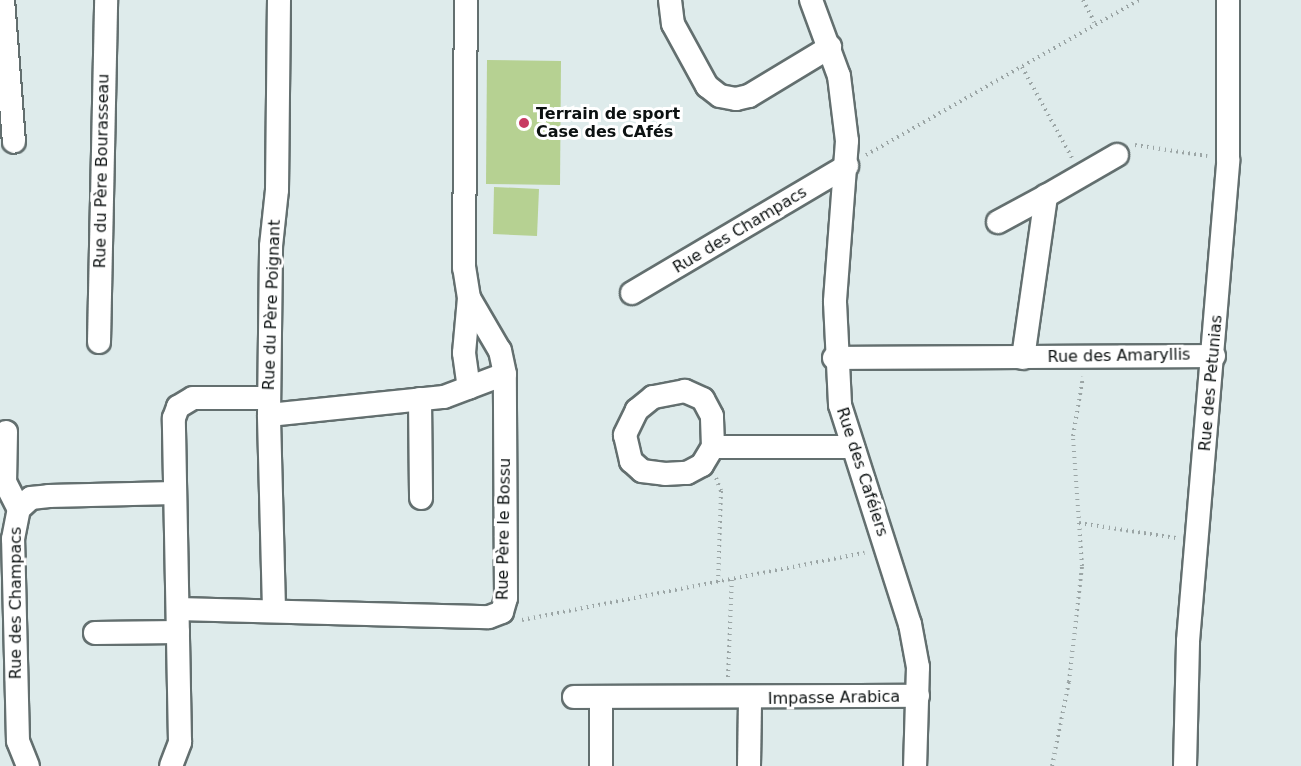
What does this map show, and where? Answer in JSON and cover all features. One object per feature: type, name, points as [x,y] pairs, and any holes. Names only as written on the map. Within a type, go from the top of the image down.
[{"type":"street","points":[[3,0],[14,142]]},
{"type":"street","name":"Rue du Père Bourasseau","points":[[99,342],[106,0]]},
{"type":"street","name":"Rue du Père Poignant","points":[[274,609],[269,406],[271,246],[278,190],[279,0]]},
{"type":"street","name":"Rue Père le Bossu","points":[[466,0],[464,268],[469,298],[464,353],[469,388]]},
{"type":"street","points":[[670,0],[673,24],[707,86],[720,96],[736,99],[749,96],[830,47]]},
{"type":"street","name":"Rue des Caféiers","points":[[811,0],[830,47],[845,114],[847,166],[835,302],[834,358],[840,405],[850,447],[910,624],[918,667],[915,766]]},
{"type":"street","name":"Rue des Petunias","points":[[1185,766],[1188,642],[1214,356],[1228,160],[1228,0]]},
{"type":"street","points":[[998,222],[1118,155]]},
{"type":"street","name":"Rue des Champacs","points":[[633,293],[847,166]]},
{"type":"street","name":"Rue des Amaryllis","points":[[1023,358],[1047,196]]},
{"type":"street","name":"Rue Père le Bossu","points":[[274,609],[489,617],[502,612],[506,598],[505,374],[500,351],[469,298]]},
{"type":"street","name":"Rue des Amaryllis","points":[[834,358],[1214,356]]},
{"type":"street","points":[[171,766],[180,742],[172,434],[178,406],[193,398],[269,406],[420,399],[469,388],[505,374]]},
{"type":"street","points":[[420,399],[421,498]]},
{"type":"street","name":"Rue des Champacs","points":[[6,432],[5,482],[20,509]]},
{"type":"street","points":[[708,456],[850,447]]},
{"type":"street","name":"Rue des Champacs","points":[[28,766],[18,741],[13,539],[20,509],[31,498],[49,496],[174,493]]},
{"type":"street","points":[[178,609],[274,609]]},
{"type":"street","points":[[95,633],[178,632]]},
{"type":"street","name":"Impasse Arabica","points":[[574,698],[750,699],[918,696]]},
{"type":"street","points":[[601,697],[601,766]]},
{"type":"street","name":"Impasse Arabica","points":[[749,766],[750,699]]},
{"type":"path","points":[[1083,0],[1094,22]]},
{"type":"path","points":[[847,166],[1022,67],[1094,22],[1139,0]]},
{"type":"path","points":[[1022,67],[1082,176]]},
{"type":"path","points":[[1118,155],[1141,143],[1228,160]]},
{"type":"path","points":[[1052,766],[1069,682],[1082,566],[1072,436],[1088,356]]},
{"type":"path","points":[[708,456],[721,491],[718,582]]},
{"type":"path","points":[[1079,523],[1197,542]]},
{"type":"path","points":[[502,612],[517,620],[526,620],[886,548]]},
{"type":"path","points":[[728,699],[732,579]]},
{"type":"green space","name":"Terrain de sport Case des CAfés","points":[[487,60],[561,61],[560,185],[486,184]]},
{"type":"green space","points":[[494,187],[539,189],[537,236],[493,234]]},
{"type":"place","name":"Terrain de sport Case des CAfés","points":[[524,123]]}]
